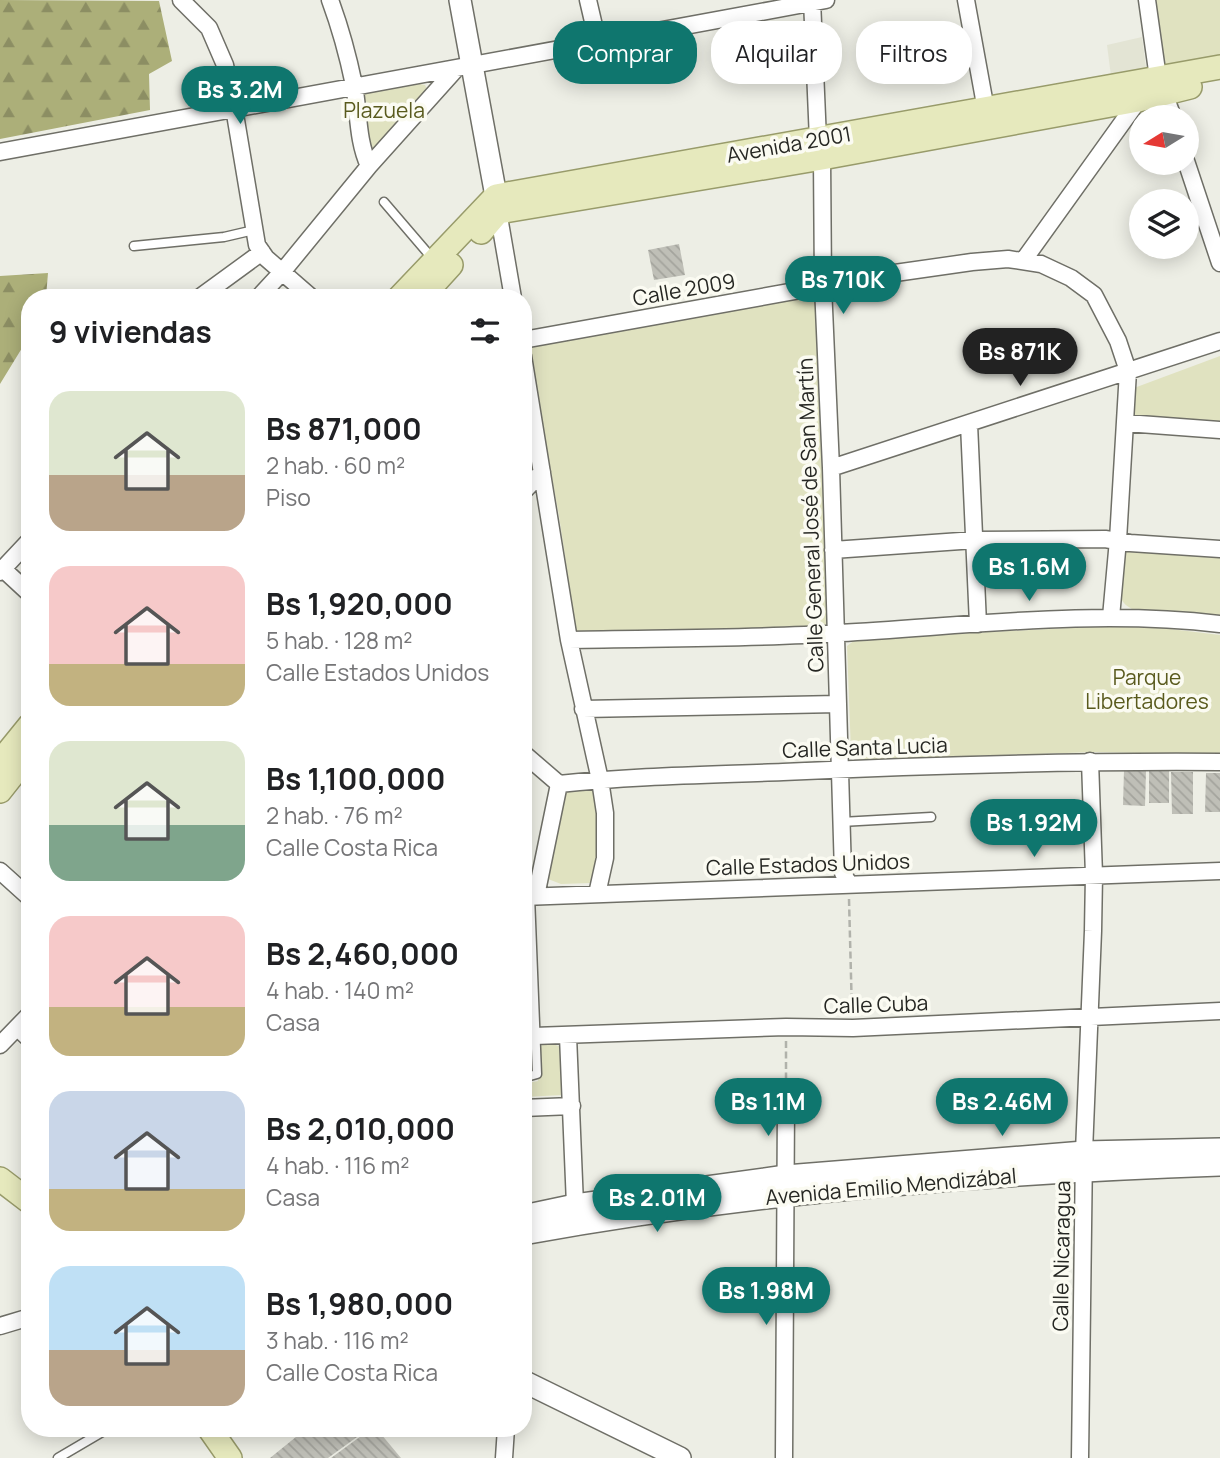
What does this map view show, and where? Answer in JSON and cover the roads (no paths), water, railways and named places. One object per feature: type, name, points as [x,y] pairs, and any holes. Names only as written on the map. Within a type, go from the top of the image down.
[{"type":"main road","points":[[460,0],[464,67],[497,204]]},
{"type":"main road","name":"Avenida 2001","points":[[497,204],[820,149],[1138,100],[1161,86],[1220,67]]},
{"type":"main road","name":"Avenida 2001","points":[[820,149],[986,110],[1220,80]]},
{"type":"main road","points":[[407,289],[433,261],[497,204]]},
{"type":"main road","points":[[428,289],[497,204]]},
{"type":"main road","points":[[0,762],[21,736]]},
{"type":"main road","points":[[0,791],[21,764]]},
{"type":"main road","name":"Avenida Emilio Mendizábal","points":[[532,1216],[578,1214],[785,1186],[964,1178],[1084,1161],[1220,1149]]},
{"type":"main road","name":"Avenida Emilio Mendizábal","points":[[1084,1161],[1220,1166]]},
{"type":"main road","points":[[0,1178],[21,1195]]},
{"type":"main road","name":"Avenida Emilio Mendizábal","points":[[532,1231],[578,1214]]},
{"type":"main road","points":[[532,1385],[680,1458]]},
{"type":"main road","points":[[215,1437],[230,1458]]},
{"type":"street","points":[[181,0],[209,28],[225,65],[257,245],[302,289]]},
{"type":"street","points":[[330,0],[343,38],[354,86],[362,150],[369,166]]},
{"type":"street","points":[[588,0],[593,21]]},
{"type":"street","points":[[966,0],[986,110]]},
{"type":"street","points":[[697,24],[816,1]]},
{"type":"street","name":"Calle General José de San Martín","points":[[816,1],[841,822],[843,873],[849,884]]},
{"type":"street","points":[[1150,1],[1161,86],[1168,105]]},
{"type":"street","points":[[0,152],[553,51]]},
{"type":"street","points":[[266,289],[369,166],[464,67]]},
{"type":"street","points":[[1023,261],[1138,100]]},
{"type":"street","points":[[1191,175],[1220,264]]},
{"type":"street","points":[[497,204],[511,289]]},
{"type":"street","points":[[211,289],[262,252]]},
{"type":"street","name":"Calle 2009","points":[[532,338],[823,286],[972,262],[1008,259],[1041,264],[1071,278],[1094,295],[1118,341],[1128,372]]},
{"type":"street","points":[[831,467],[1220,341]]},
{"type":"street","points":[[1111,617],[1128,372]]},
{"type":"street","points":[[1126,423],[1220,429]]},
{"type":"street","points":[[969,424],[978,624]]},
{"type":"street","points":[[532,431],[542,472],[569,640],[605,813],[605,858],[597,894]]},
{"type":"street","points":[[532,483],[542,472]]},
{"type":"street","points":[[833,550],[975,540],[1118,540],[1220,549]]},
{"type":"street","points":[[21,549],[1,570],[21,587]]},
{"type":"street","points":[[569,640],[836,634],[1111,617],[1179,619],[1220,624]]},
{"type":"street","points":[[583,709],[838,704]]},
{"type":"street","points":[[532,761],[559,784],[532,888]]},
{"type":"street","name":"Calle Santa Lucia","points":[[559,784],[840,769],[1090,761],[1220,762]]},
{"type":"street","name":"Calle Nicaragua","points":[[1080,1458],[1084,1161],[1092,1016],[1094,875],[1090,761]]},
{"type":"street","points":[[0,871],[21,890]]},
{"type":"street","name":"Calle Estados Unidos","points":[[532,896],[1220,871]]},
{"type":"street","name":"Calle Cuba","points":[[534,1037],[786,1027],[853,1028],[1220,1011]]},
{"type":"street","points":[[0,1045],[21,1023]]},
{"type":"street","points":[[568,1036],[578,1214]]},
{"type":"street","points":[[784,1458],[786,1101]]},
{"type":"street","points":[[532,1108],[572,1107]]},
{"type":"street","points":[[0,1326],[21,1320]]},
{"type":"street","points":[[504,1458],[505,1437]]},
{"type":"lane","points":[[384,202],[433,261]]},
{"type":"lane","points":[[134,247],[224,237],[254,230]]},
{"type":"lane","points":[[841,822],[931,817]]},
{"type":"lane","points":[[532,966],[537,1074],[532,1075]]},
{"type":"lane","points":[[14,1030],[21,1037]]},
{"type":"lane","points":[[58,1458],[94,1437]]},
{"type":"park label","name":"Plazuela","points":[[384,111]]},
{"type":"park label","name":"Parque Libertadores","points":[[1147,690]]}]
